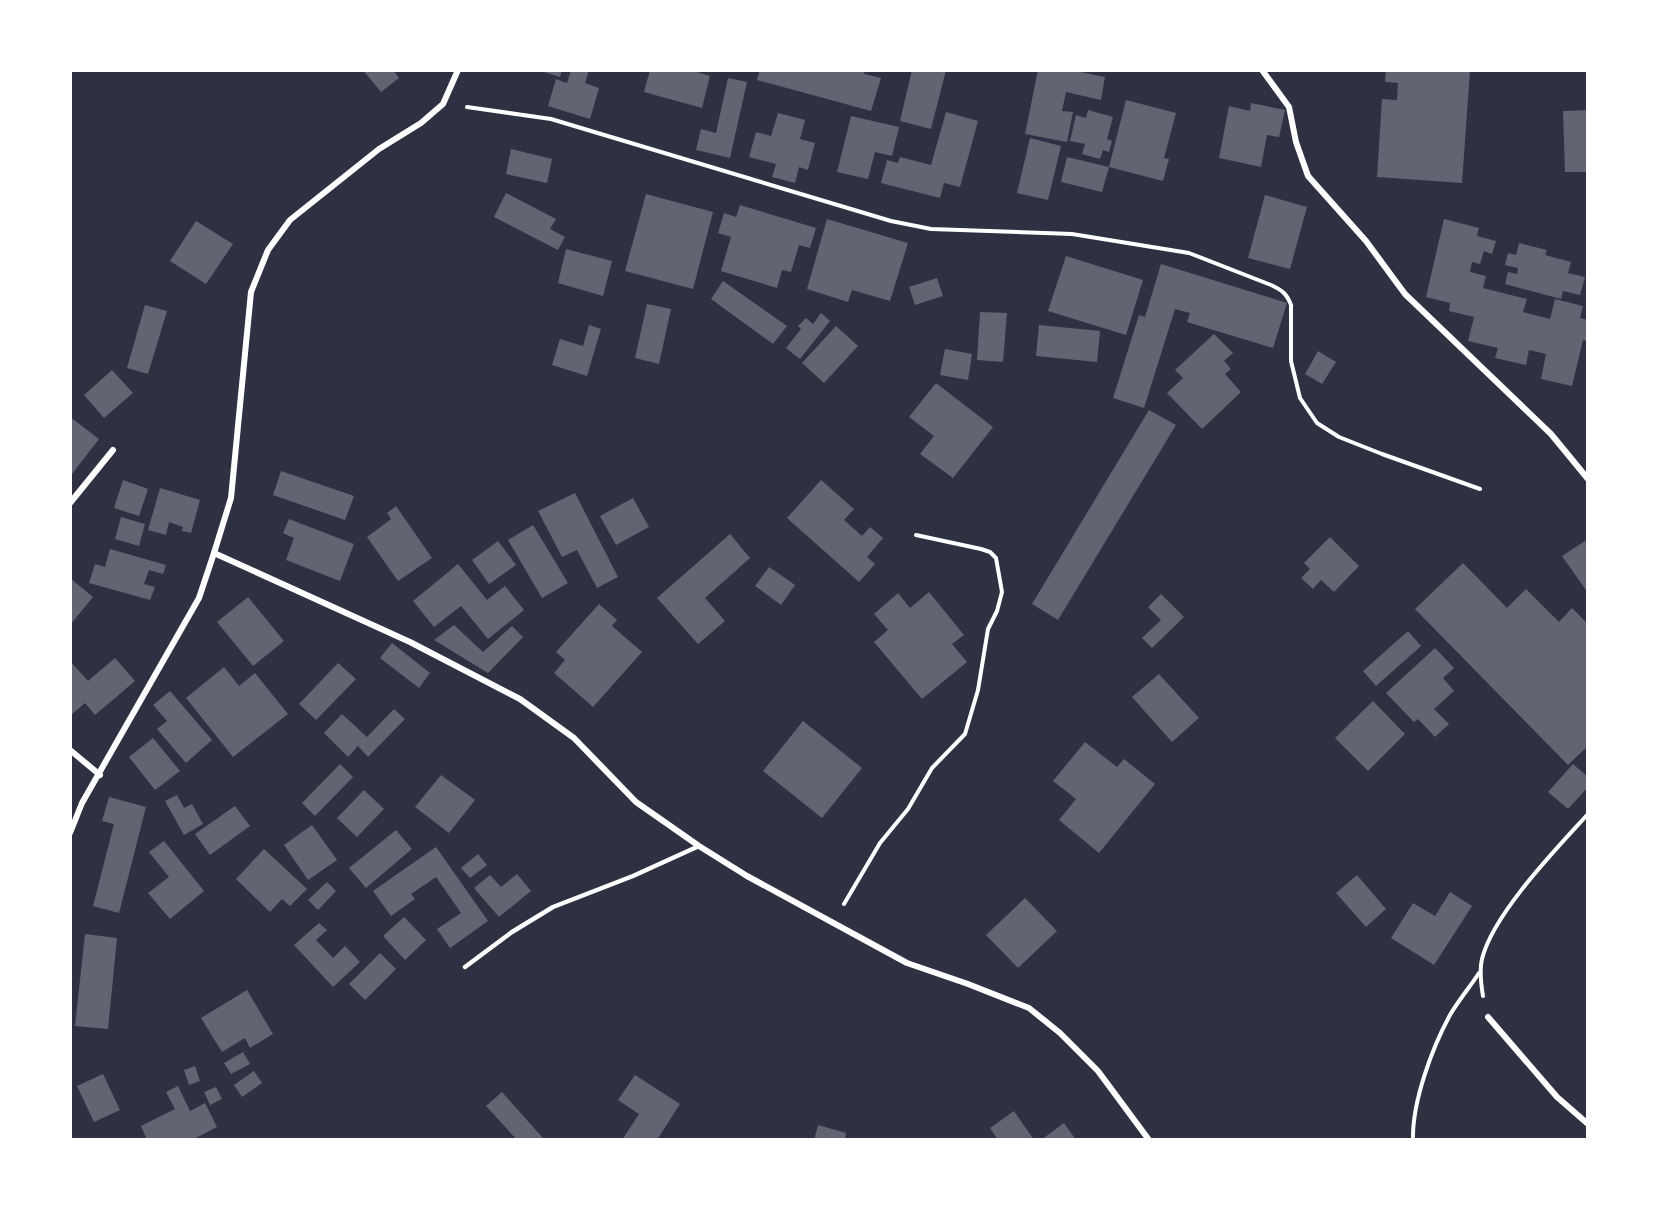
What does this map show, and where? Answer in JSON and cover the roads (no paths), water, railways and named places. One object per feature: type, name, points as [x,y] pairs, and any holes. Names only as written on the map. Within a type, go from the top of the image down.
[{"type":"street","points":[[70,834],[82,803],[199,598],[231,498],[251,292],[268,250],[290,220],[379,149],[421,123],[443,104],[458,70]]},
{"type":"street","points":[[1262,70],[1288,107],[1296,142],[1308,176],[1366,241],[1405,294],[1551,434],[1587,479]]},
{"type":"street","points":[[70,503],[113,450]]},
{"type":"street","points":[[214,553],[411,642],[520,699],[574,738],[636,802],[747,876],[907,963],[1029,1008],[1060,1033],[1098,1071],[1149,1140]]},
{"type":"street","points":[[70,750],[100,775]]},
{"type":"street","points":[[1488,1017],[1557,1097],[1587,1124]]},
{"type":"lane","points":[[465,967],[512,932],[553,908],[633,876],[699,846]]}]
